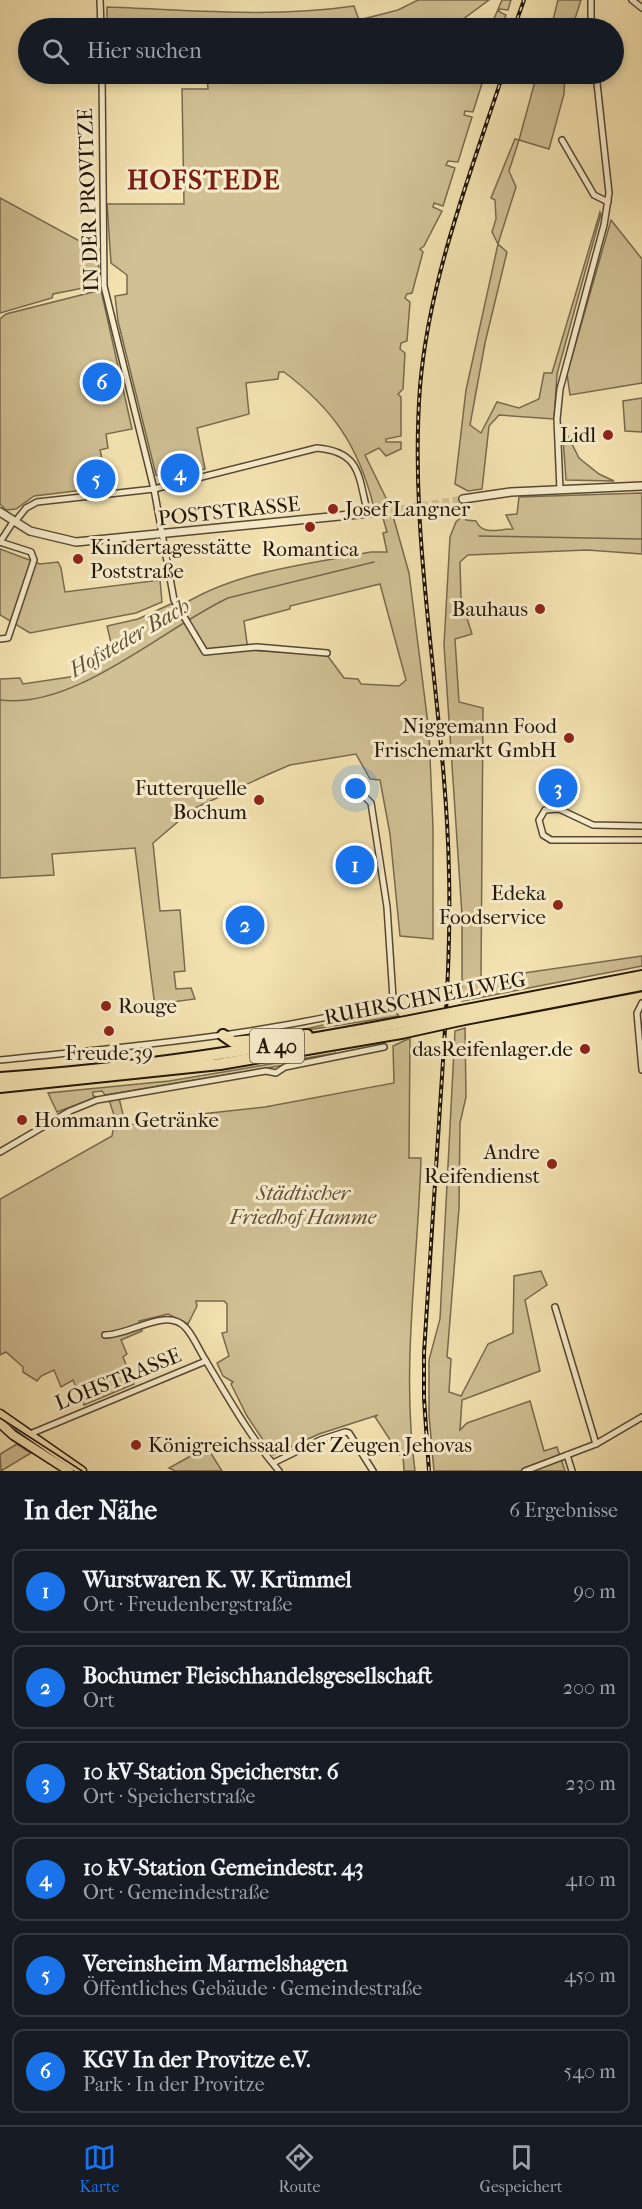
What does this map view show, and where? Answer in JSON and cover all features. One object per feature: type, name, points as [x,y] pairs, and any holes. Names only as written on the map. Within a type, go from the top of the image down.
[{"type":"highway","name":"RUHRSCHNELLWEG","points":[[0,1088],[220,1064],[461,1016],[642,976]]},
{"type":"highway","name":"RUHRSCHNELLWEG","points":[[461,1016],[642,985]]},
{"type":"highway","name":"RUHRSCHNELLWEG","points":[[0,1077],[208,1057],[370,1029],[400,1028]]},
{"type":"highway","points":[[223,1035],[233,1042],[370,1029]]},
{"type":"main road","points":[[0,1415],[81,1471]]},
{"type":"main road","points":[[0,1415],[0,1423],[13,1435],[69,1471]]},
{"type":"street","points":[[100,0],[101,18]]},
{"type":"street","points":[[591,0],[591,18]]},
{"type":"street","points":[[632,0],[642,8]]},
{"type":"street","name":"IN DER PROVITZE","points":[[102,84],[104,286],[154,489],[172,589],[182,613],[205,652],[257,647],[327,653]]},
{"type":"street","points":[[560,490],[557,419],[560,389],[604,225],[608,202],[608,163],[597,84]]},
{"type":"street","points":[[562,140],[594,195],[608,202]]},
{"type":"street","points":[[0,639],[8,639],[34,560],[31,552],[0,542],[26,508],[38,502],[154,489],[317,448],[337,450],[351,459],[368,514]]},
{"type":"street","points":[[463,499],[511,492],[642,486]]},
{"type":"street","name":"POSTSTRASSE","points":[[0,512],[40,535],[76,542],[380,512]]},
{"type":"street","points":[[0,1060],[223,1035],[312,1021],[388,1003],[393,998],[387,907],[371,803],[365,797]]},
{"type":"street","points":[[642,826],[593,825],[553,808],[545,810],[539,820],[543,836],[551,840],[642,840]]},
{"type":"street","points":[[629,840],[630,826]]},
{"type":"street","points":[[642,1003],[637,1013],[642,1070]]},
{"type":"street","points":[[0,1152],[70,1112],[98,1100],[266,1071],[276,1073],[285,1067],[384,1047]]},
{"type":"street","points":[[555,1307],[596,1444]]},
{"type":"street","name":"LOHSTRASSE","points":[[28,1435],[206,1361],[186,1328],[171,1319],[156,1320],[119,1335],[105,1335]]},
{"type":"street","points":[[206,1361],[229,1394],[246,1428],[279,1471]]},
{"type":"street","points":[[525,1471],[596,1444],[642,1416]]},
{"type":"street","points":[[273,1463],[320,1440],[345,1432],[349,1433],[373,1471]]},
{"type":"street","points":[[567,1455],[572,1471]]},
{"type":"green space","points":[[418,0],[489,0],[465,18],[367,18],[398,10]]},
{"type":"green space","points":[[502,0],[511,0],[508,10],[498,11],[506,15],[505,18],[494,18]]},
{"type":"green space","points":[[558,0],[581,0],[575,18],[554,18]]},
{"type":"green space","points":[[354,6],[358,18],[107,18],[107,7],[293,12]]},
{"type":"green space","points":[[208,84],[482,84],[473,112],[465,111],[464,115],[472,117],[458,162],[448,161],[446,165],[455,168],[443,206],[434,203],[433,207],[442,211],[424,246],[420,249],[423,252],[412,293],[407,294],[405,298],[410,302],[407,341],[401,343],[400,349],[405,353],[403,389],[398,394],[401,397],[401,436],[386,439],[386,442],[401,442],[401,449],[386,456],[379,448],[365,455],[387,500],[382,505],[373,504],[360,464],[341,429],[316,400],[284,372],[279,372],[278,379],[246,383],[249,414],[197,428],[205,469],[164,479],[156,475],[118,321],[115,296],[127,294],[127,275],[111,263],[107,204],[184,204],[182,89],[208,89]]},
{"type":"green space","points":[[534,84],[564,84],[564,94],[549,149],[519,140]]},
{"type":"green space","points":[[515,139],[519,140],[509,171],[516,187],[498,244],[492,232],[496,219],[495,200],[491,198]]},
{"type":"green space","points":[[0,198],[98,251],[99,285],[53,294],[52,298],[0,313]]},
{"type":"green space","points":[[600,212],[601,214],[557,374],[554,419],[499,415],[489,426],[482,489],[468,491],[455,484],[466,390],[498,244],[507,252],[485,343],[470,425],[481,433],[497,402],[519,408],[539,399],[544,373],[552,373]]},
{"type":"green space","points":[[611,220],[642,259],[642,383],[570,395],[567,374]]},
{"type":"green space","points":[[101,290],[132,429],[106,434],[108,448],[100,450],[108,487],[34,496],[16,509],[6,510],[0,504],[0,319],[6,314]]},
{"type":"green space","points":[[642,398],[642,432],[625,431],[623,401]]},
{"type":"green space","points":[[562,424],[579,458],[599,474],[614,481],[566,480]]},
{"type":"green space","points":[[642,493],[642,554],[587,550],[468,555],[460,562],[461,599],[472,634],[455,639],[459,702],[483,708],[481,979],[642,956],[642,966],[462,1001],[462,915],[444,645],[450,537],[456,522],[465,514],[466,520],[476,521],[482,529],[513,529],[506,515],[517,514],[519,497]]},
{"type":"green space","points":[[393,516],[409,573],[429,732],[433,828],[433,939],[400,936],[390,834],[380,780],[370,779],[356,754],[290,765],[193,809],[153,843],[160,911],[180,910],[185,971],[174,972],[176,989],[191,988],[195,999],[165,1003],[155,1007],[135,848],[52,854],[54,875],[0,878],[0,679],[20,678],[23,684],[83,675],[114,655],[107,626],[138,619],[173,603],[176,609],[221,586],[270,571],[371,552],[387,552],[383,533],[387,532],[383,518]],"holes":[[[380,584],[406,680],[399,686],[361,684],[358,679],[344,678],[327,655],[248,650],[244,621],[290,609],[290,606]]]},
{"type":"green space","points":[[0,549],[40,564],[58,562],[65,592],[160,580],[162,602],[136,613],[30,633],[0,615]]},
{"type":"green space","points":[[393,1009],[399,1016],[301,1031],[301,1030]]},
{"type":"green space","points":[[465,1028],[466,1097],[460,1123],[459,1208],[447,1357],[451,1359],[449,1392],[461,1396],[488,1344],[513,1333],[514,1276],[541,1271],[547,1285],[525,1300],[540,1371],[462,1400],[460,1430],[467,1423],[530,1401],[544,1451],[557,1447],[565,1471],[434,1471],[429,1415],[429,1360],[440,1319],[455,1031]]},
{"type":"green space","name":"Städtischer Friedhof Hamme","points":[[410,1038],[409,1158],[421,1158],[410,1354],[411,1432],[415,1471],[404,1471],[403,1455],[400,1455],[375,1417],[378,1415],[319,1434],[273,1455],[247,1416],[231,1384],[233,1382],[223,1376],[217,1363],[229,1356],[222,1333],[227,1332],[227,1304],[224,1301],[196,1301],[197,1306],[188,1324],[168,1314],[139,1321],[142,1331],[121,1340],[127,1354],[123,1357],[134,1384],[84,1405],[73,1380],[61,1387],[54,1370],[41,1376],[37,1381],[23,1372],[23,1367],[6,1352],[0,1355],[0,1199],[112,1136],[115,1118],[109,1100],[119,1098],[126,1127],[146,1120],[265,1107],[394,1083],[393,1046]]},
{"type":"green space","points":[[336,1053],[303,1062],[105,1095],[102,1091],[93,1092],[93,1096],[98,1097],[57,1112],[48,1093],[169,1081]]},
{"type":"green space","points":[[17,1444],[31,1453],[1,1471],[0,1454]]},
{"type":"green space","points":[[207,1447],[222,1471],[175,1471],[169,1468]]},
{"type":"waterway","name":"Hofsteder Bach","points":[[479,536],[642,539]]},
{"type":"waterway","name":"Hofsteder Bach","points":[[0,700],[29,700],[58,693],[88,680],[228,598],[374,562]]},
{"type":"tunnel","points":[[380,512],[463,499]]},
{"type":"tram line","points":[[0,1418],[82,1471]]},
{"type":"railway","points":[[518,18],[524,0]]},
{"type":"railway","points":[[429,1471],[424,1398],[424,1353],[446,1019],[449,873],[442,751],[419,508],[420,387],[432,307],[452,228],[500,84]]},
{"type":"place","name":"KGV In der Provitze e.V.","points":[[102,382]]},
{"type":"place","name":"Lidl","points":[[608,435]]},
{"type":"place","name":"10 kV-Station Gemeindestr. 43","points":[[180,473]]},
{"type":"place","name":"Vereinsheim Marmelshagen","points":[[96,479]]},
{"type":"place","name":"Josef Langner","points":[[333,509]]},
{"type":"place","name":"Romantica","points":[[310,527]]},
{"type":"place","name":"Kindertagesstätte Poststraße","points":[[78,559]]},
{"type":"place","name":"Bauhaus","points":[[540,609]]},
{"type":"place","name":"Niggemann Food Frischemarkt GmbH","points":[[569,738]]},
{"type":"place","name":"10 kV-Station Speicherstr. 6","points":[[558,788]]},
{"type":"place","name":"Futterquelle Bochum","points":[[259,800]]},
{"type":"place","name":"Wurstwaren K. W. Krümmel","points":[[355,865]]},
{"type":"place","name":"Edeka Foodservice","points":[[558,905]]},
{"type":"place","name":"Bochumer Fleischhandelsgesellschaft","points":[[245,925]]},
{"type":"place","name":"Rouge","points":[[106,1006]]},
{"type":"place","name":"Freude 39","points":[[109,1031]]},
{"type":"place","name":"dasReifenlager.de","points":[[585,1049]]},
{"type":"place","name":"Hommann Getränke","points":[[22,1120]]},
{"type":"place","name":"Andre Reifendienst","points":[[552,1164]]},
{"type":"place","name":"Königreichssaal der Zeugen Jehovas","points":[[136,1445]]},
{"type":"district","name":"HOFSTEDE","points":[[204,180]]}]
